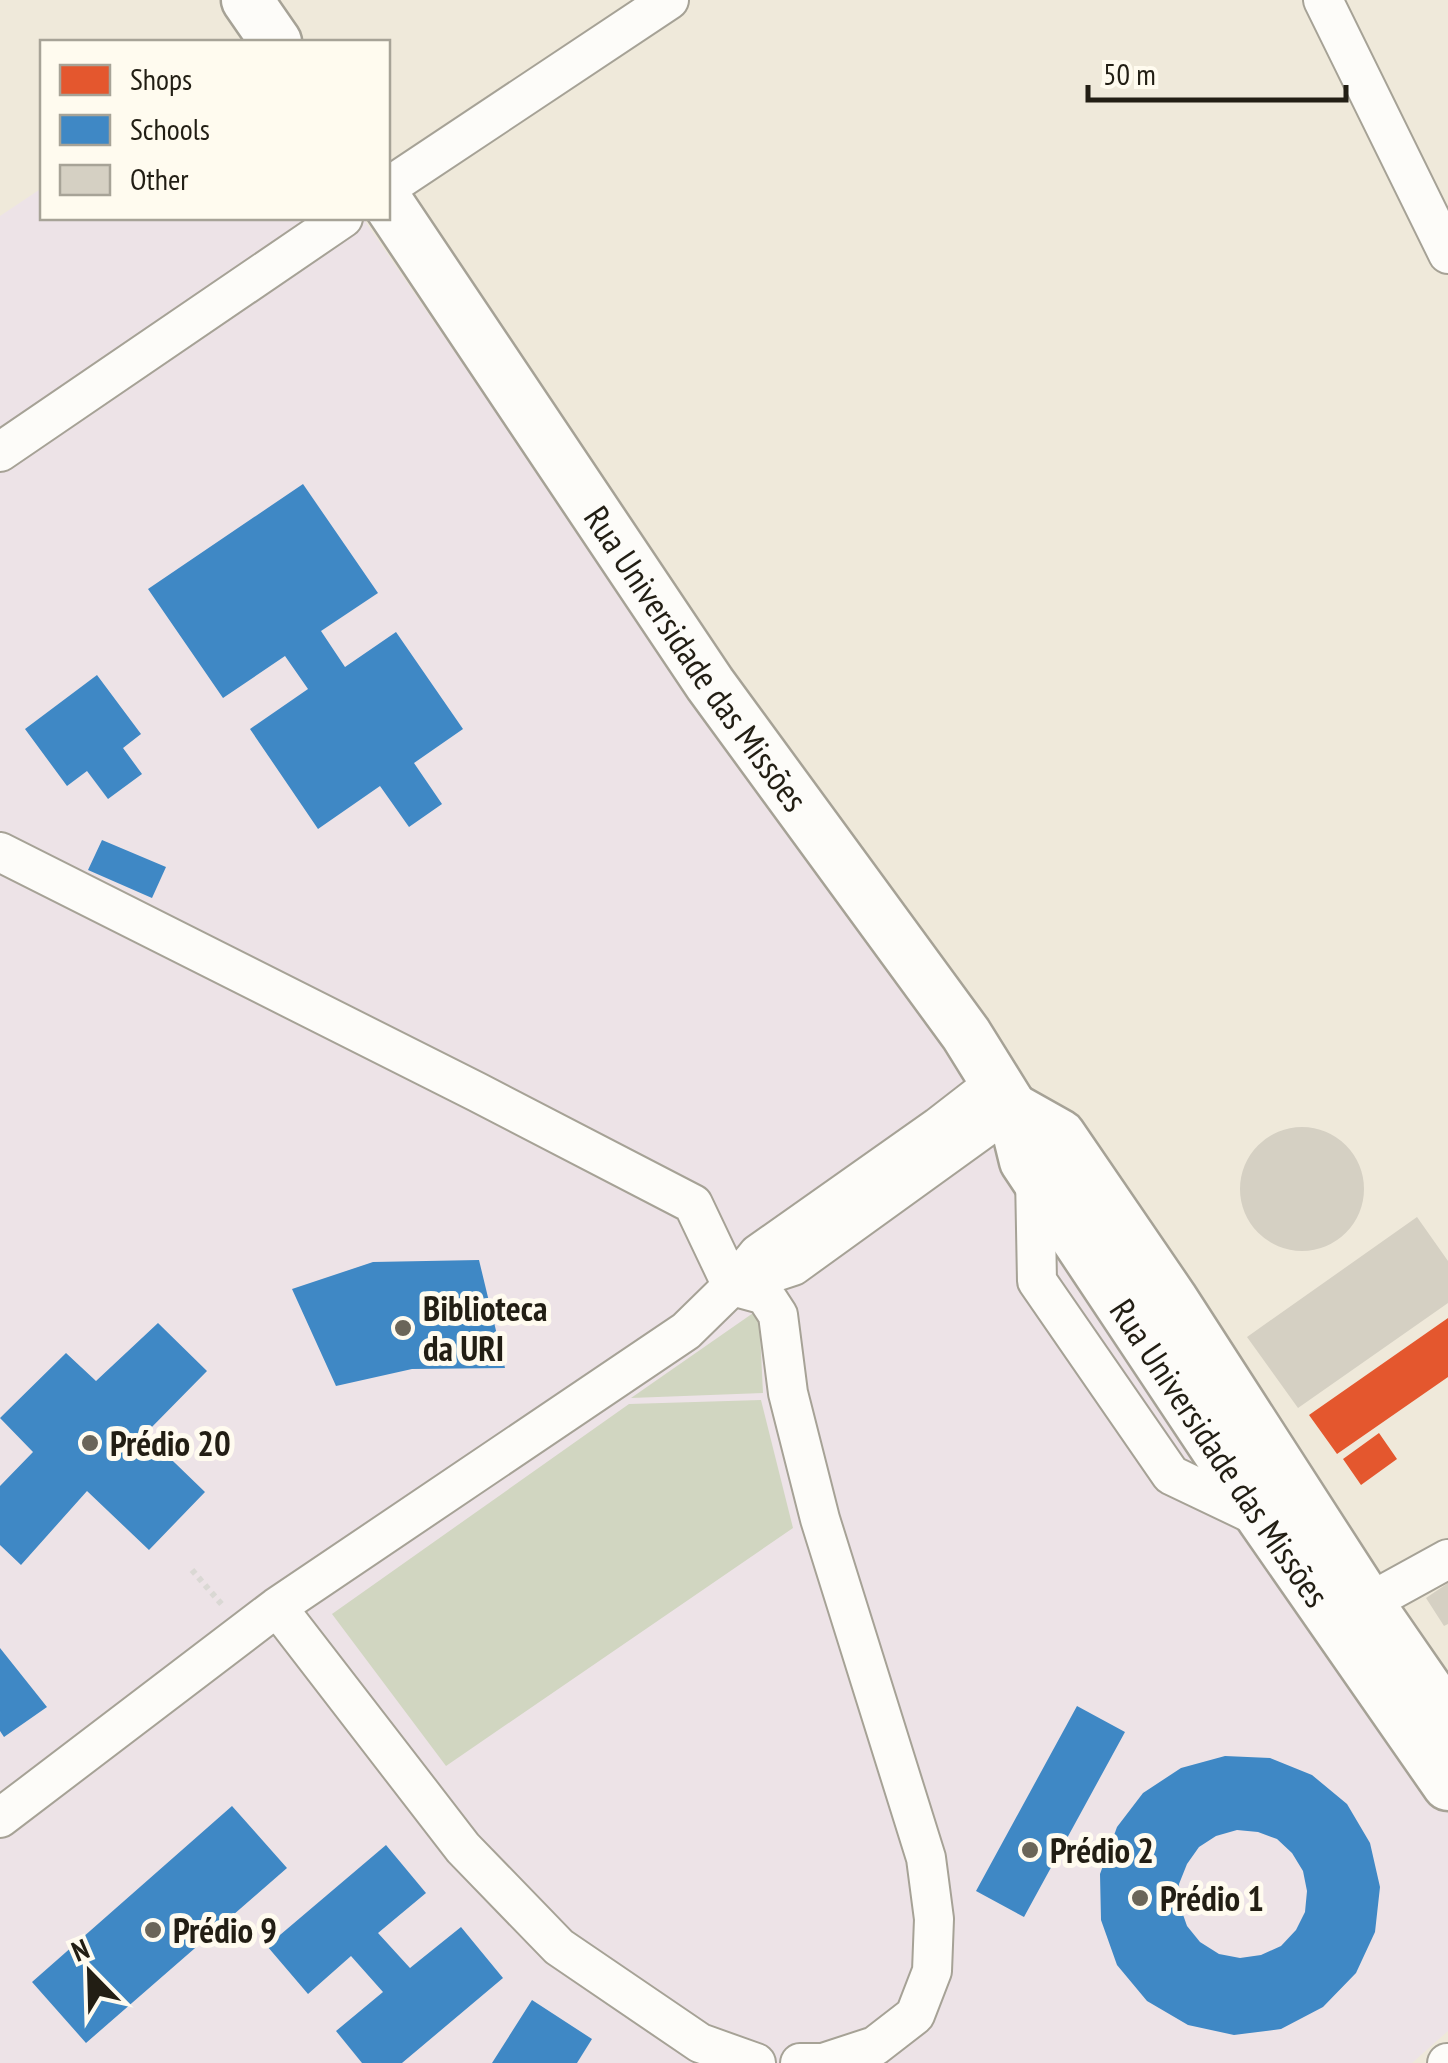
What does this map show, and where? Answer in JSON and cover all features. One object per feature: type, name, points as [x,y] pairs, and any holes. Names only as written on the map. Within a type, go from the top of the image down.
[{"type":"main road","points":[[247,0],[275,40]]},
{"type":"main road","name":"Rua Universidade das Missões","points":[[390,206],[710,684],[966,1034],[1004,1095],[1034,1176],[1263,1519],[1448,1785]]},
{"type":"main road","name":"Rua Universidade das Missões","points":[[1004,1095],[1060,1134],[1448,1720]]},
{"type":"street","points":[[390,186],[669,0]]},
{"type":"street","points":[[1323,0],[1448,254]]},
{"type":"street","points":[[0,452],[340,220]]},
{"type":"street","points":[[0,852],[694,1204],[732,1286],[765,1295],[778,1315],[785,1378],[820,1519],[926,1858],[934,1919],[932,1971],[915,2015],[875,2046],[823,2063],[800,2063]]},
{"type":"street","points":[[0,1818],[277,1607],[686,1330],[732,1286],[793,1266],[1004,1095]]},
{"type":"street","points":[[1368,1603],[1448,1560]]},
{"type":"street","points":[[277,1607],[464,1848],[559,1947],[700,2043],[756,2063]]},
{"type":"shaded area","points":[[40,189],[40,220],[364,220],[633,612],[949,1054],[1448,1784],[1448,2031],[1412,2063],[0,2063],[0,216]]},
{"type":"green space","points":[[756,1311],[763,1393],[631,1398]]},
{"type":"green space","points":[[761,1400],[793,1528],[446,1766],[332,1614],[629,1404]]},
{"type":"building: Shops","points":[[1448,1318],[1448,1377],[1337,1454],[1309,1415]]},
{"type":"building: Shops","points":[[1379,1433],[1397,1459],[1361,1485],[1343,1459]]},
{"type":"building: Schools","points":[[303,484],[378,593],[321,631],[345,667],[396,632],[463,729],[414,763],[442,804],[409,827],[380,786],[318,829],[250,729],[308,689],[285,656],[223,698],[148,589]]},
{"type":"building: Schools","points":[[97,675],[141,734],[123,748],[142,774],[108,799],[87,771],[67,786],[25,729]]},
{"type":"building: Schools","points":[[102,840],[166,867],[152,898],[88,870]]},
{"type":"building: Schools","name":"Biblioteca da URI","points":[[479,1260],[505,1368],[412,1369],[336,1386],[292,1289],[373,1262]]},
{"type":"building: Schools","name":"Prédio 20","points":[[158,1323],[207,1371],[145,1434],[205,1492],[149,1550],[87,1491],[21,1565],[0,1545],[0,1486],[33,1452],[0,1418],[66,1353],[96,1381]]},
{"type":"building: Schools","points":[[0,1648],[47,1707],[4,1737],[0,1731]]},
{"type":"building: Schools","name":"Prédio 2","points":[[1077,1706],[1125,1732],[1024,1917],[976,1891]]},
{"type":"building: Schools","name":"Prédio 1","points":[[1225,1756],[1270,1758],[1312,1775],[1347,1804],[1370,1843],[1380,1887],[1375,1932],[1356,1973],[1323,2007],[1281,2029],[1234,2035],[1188,2025],[1147,2001],[1117,1965],[1101,1920],[1100,1874],[1117,1827],[1143,1793],[1181,1768]],"holes":[[[1237,1830],[1277,1839],[1303,1871],[1307,1891],[1305,1912],[1296,1930],[1281,1946],[1261,1955],[1240,1958],[1219,1954],[1200,1942],[1187,1926],[1180,1906],[1179,1884],[1199,1847],[1216,1836]]]},
{"type":"building: Schools","name":"Prédio 9","points":[[232,1806],[287,1868],[86,2043],[32,1982]]},
{"type":"building: Schools","points":[[386,1845],[426,1893],[378,1933],[410,1968],[461,1927],[503,1978],[402,2063],[362,2063],[336,2031],[383,1992],[351,1956],[308,1994],[267,1946]]},
{"type":"building: Schools","points":[[532,2000],[592,2039],[577,2063],[492,2063]]},
{"type":"building: Other","points":[[1302,1127],[1326,1132],[1346,1145],[1359,1165],[1364,1189],[1359,1213],[1346,1233],[1326,1246],[1302,1251],[1278,1246],[1258,1233],[1245,1213],[1240,1189],[1245,1165],[1258,1145],[1278,1132]]},
{"type":"building: Other","points":[[1417,1217],[1448,1261],[1448,1303],[1298,1408],[1247,1337]]},
{"type":"building: Other","points":[[1448,1583],[1448,1624],[1444,1626],[1426,1598]]},
{"type":"place","name":"Biblioteca da URI","points":[[403,1328]]},
{"type":"place","name":"Prédio 20","points":[[90,1443]]},
{"type":"place","name":"Prédio 2","points":[[1030,1850]]},
{"type":"place","name":"Prédio 1","points":[[1140,1898]]},
{"type":"place","name":"Prédio 9","points":[[153,1930]]}]
